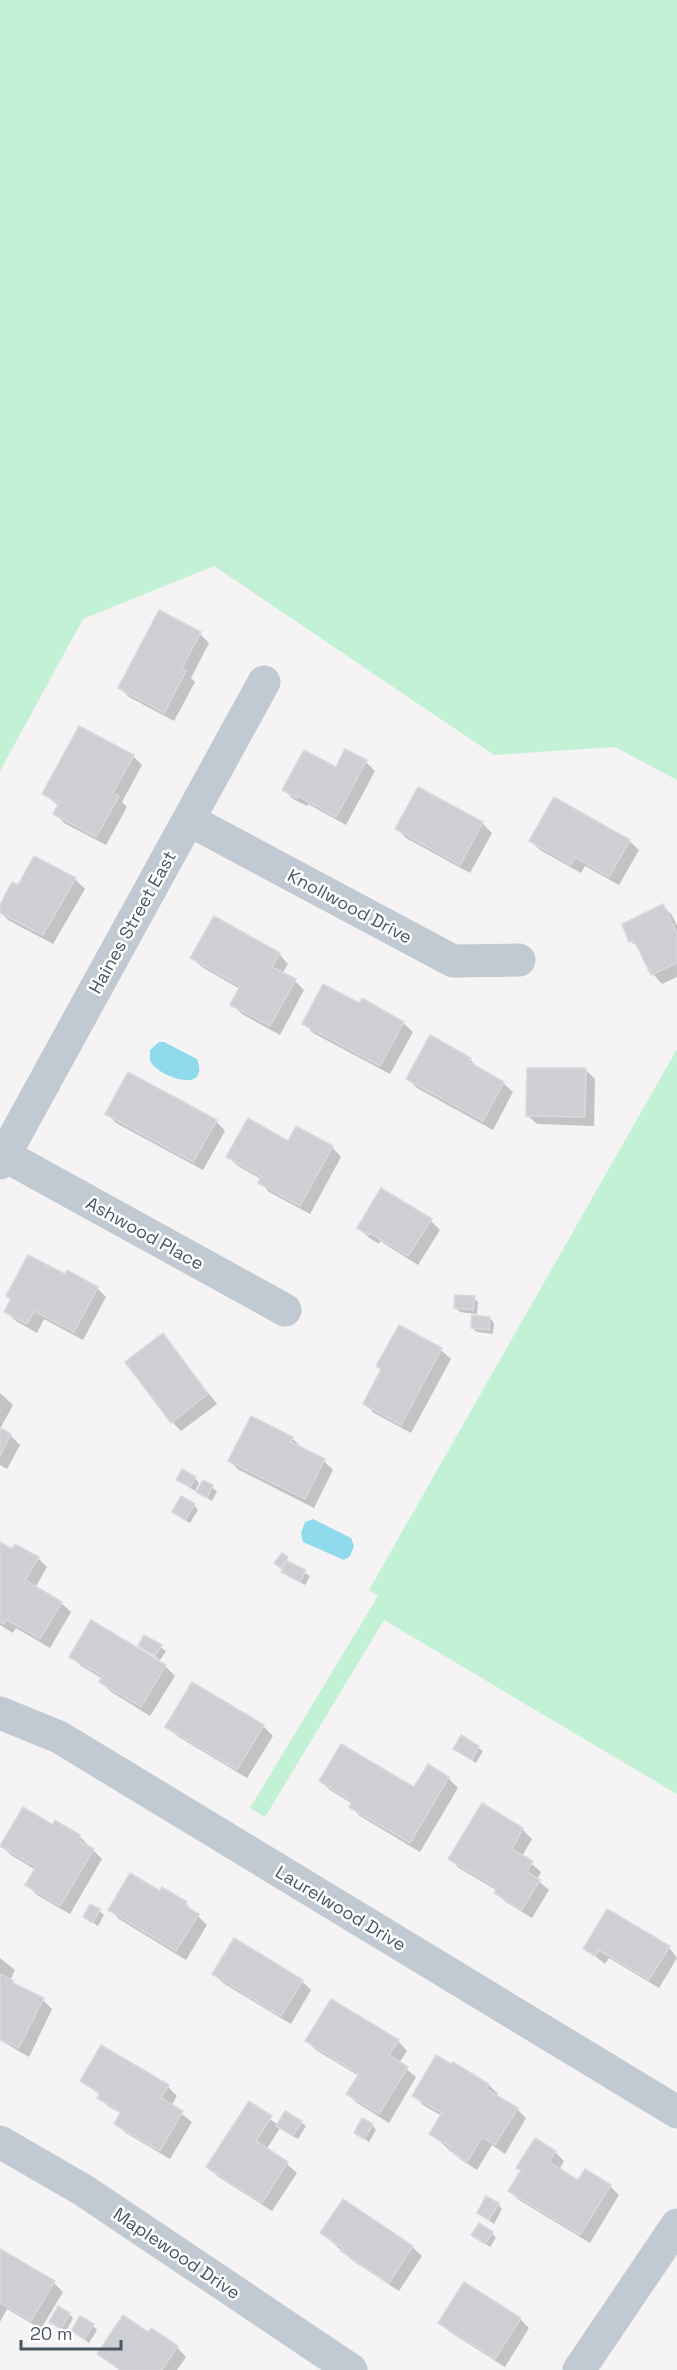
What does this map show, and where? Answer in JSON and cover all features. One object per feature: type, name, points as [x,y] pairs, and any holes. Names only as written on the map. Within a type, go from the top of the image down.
[{"type":"street","name":"Haines Street East","points":[[2,1159],[264,682]]},
{"type":"street","name":"Knollwood Drive","points":[[189,820],[453,961],[519,960]]},
{"type":"street","name":"Ashwood Place","points":[[2,1159],[285,1310]]},
{"type":"street","name":"Laurelwood Drive","points":[[0,1713],[59,1737],[677,2112]]},
{"type":"street","name":"Maplewood Drive","points":[[0,2142],[83,2190],[351,2370]]},
{"type":"street","points":[[579,2370],[677,2225]]},
{"type":"green space","points":[[0,0],[677,0],[677,780],[615,747],[494,755],[214,566],[83,619],[0,771]]},
{"type":"green space","points":[[677,1049],[677,1794],[384,1620],[265,1817],[250,1808],[378,1596],[369,1590]]},
{"type":"water","points":[[159,1042],[164,1042],[197,1059],[199,1070],[197,1077],[191,1080],[174,1078],[158,1069],[151,1062],[150,1050]]},
{"type":"water","points":[[313,1519],[351,1538],[354,1546],[350,1556],[344,1560],[303,1542],[301,1533],[305,1522]]},
{"type":"building","points":[[159,610],[201,632],[182,668],[186,671],[164,713],[118,688]]},
{"type":"building","points":[[79,726],[134,755],[113,793],[119,796],[96,837],[53,814],[59,803],[42,794]]},
{"type":"building","points":[[345,749],[367,760],[336,817],[282,790],[304,750],[336,767]]},
{"type":"building","points":[[418,787],[483,822],[460,865],[395,829]]},
{"type":"building","points":[[554,797],[630,840],[609,877],[575,857],[571,865],[529,841]]},
{"type":"building","points":[[34,856],[76,878],[43,935],[0,913],[0,905],[12,882],[18,885]]},
{"type":"building","points":[[663,904],[677,933],[677,963],[651,975],[634,940],[629,942],[622,924]]},
{"type":"building","points":[[214,916],[280,953],[272,967],[296,979],[270,1026],[230,1005],[240,986],[190,958]]},
{"type":"building","points":[[323,984],[359,1003],[362,998],[404,1022],[380,1066],[302,1024]]},
{"type":"building","points":[[430,1035],[471,1058],[469,1062],[504,1082],[483,1121],[406,1079]]},
{"type":"building","points":[[527,1068],[586,1068],[585,1117],[526,1116]]},
{"type":"building","points":[[128,1072],[217,1120],[193,1162],[105,1114]]},
{"type":"building","points":[[248,1118],[288,1141],[296,1126],[333,1146],[300,1206],[258,1183],[261,1176],[226,1157]]},
{"type":"building","points":[[381,1188],[432,1219],[408,1256],[370,1233],[369,1235],[357,1228]]},
{"type":"building","points":[[28,1255],[65,1274],[67,1270],[98,1287],[74,1332],[34,1311],[27,1324],[4,1312],[11,1299],[6,1296]]},
{"type":"building","points":[[455,1295],[475,1296],[473,1310],[454,1308]]},
{"type":"building","points":[[472,1315],[490,1317],[489,1330],[471,1328]]},
{"type":"building","points":[[399,1325],[442,1348],[401,1425],[363,1404],[381,1369],[376,1366]]},
{"type":"building","points":[[163,1333],[208,1394],[171,1423],[125,1362]]},
{"type":"building","points":[[251,1416],[293,1437],[291,1442],[325,1459],[305,1499],[228,1461]]},
{"type":"building","points":[[0,1428],[11,1434],[0,1456]]},
{"type":"building","points":[[182,1469],[196,1477],[190,1487],[176,1480]]},
{"type":"building","points":[[203,1480],[213,1485],[207,1498],[196,1492]]},
{"type":"building","points":[[181,1496],[195,1504],[185,1520],[172,1512]]},
{"type":"building","points":[[0,1542],[12,1549],[15,1544],[39,1557],[25,1580],[62,1602],[40,1639],[6,1619],[4,1624],[0,1622]]},
{"type":"building","points":[[282,1553],[288,1557],[281,1568],[274,1563]]},
{"type":"building","points":[[287,1561],[306,1570],[300,1582],[281,1572]]},
{"type":"building","points":[[91,1620],[166,1665],[141,1707],[99,1682],[103,1676],[69,1657]]},
{"type":"building","points":[[144,1635],[162,1645],[155,1656],[138,1646]]},
{"type":"building","points":[[192,1682],[264,1725],[237,1770],[165,1727]]},
{"type":"building","points":[[461,1735],[479,1746],[472,1760],[453,1749]]},
{"type":"building","points":[[341,1744],[414,1787],[428,1764],[449,1777],[410,1843],[349,1807],[352,1801],[319,1781]]},
{"type":"building","points":[[482,1803],[523,1828],[512,1849],[533,1861],[527,1872],[540,1880],[522,1910],[494,1893],[497,1888],[448,1859]]},
{"type":"building","points":[[23,1807],[53,1825],[55,1820],[80,1835],[78,1840],[94,1849],[60,1906],[25,1885],[36,1867],[0,1846]]},
{"type":"building","points":[[130,1873],[160,1891],[162,1887],[187,1902],[185,1906],[199,1914],[176,1951],[108,1910]]},
{"type":"building","points":[[90,1904],[100,1909],[93,1923],[83,1917]]},
{"type":"building","points":[[607,1909],[670,1946],[649,1980],[599,1950],[595,1956],[583,1949]]},
{"type":"building","points":[[234,1938],[303,1980],[281,2016],[212,1974]]},
{"type":"building","points":[[0,1974],[44,1998],[19,2048],[0,2039]]},
{"type":"building","points":[[331,1999],[399,2040],[389,2055],[408,2067],[379,2114],[346,2094],[359,2074],[305,2041]]},
{"type":"building","points":[[101,2045],[169,2085],[161,2098],[183,2111],[160,2151],[114,2124],[121,2112],[97,2098],[100,2093],[80,2081]]},
{"type":"building","points":[[436,2055],[451,2064],[453,2062],[489,2084],[486,2089],[518,2108],[495,2145],[482,2137],[467,2162],[449,2150],[451,2147],[429,2134],[442,2113],[412,2096]]},
{"type":"building","points":[[249,2101],[272,2116],[256,2141],[288,2162],[262,2203],[206,2167]]},
{"type":"building","points":[[285,2111],[302,2121],[293,2136],[276,2126]]},
{"type":"building","points":[[362,2118],[373,2124],[364,2139],[354,2133]]},
{"type":"building","points":[[535,2138],[556,2151],[549,2162],[578,2180],[585,2169],[611,2185],[580,2235],[508,2191],[521,2170],[516,2168]]},
{"type":"building","points":[[486,2196],[499,2203],[489,2220],[477,2213]]},
{"type":"building","points":[[343,2199],[413,2246],[389,2283],[341,2251],[343,2248],[320,2233]]},
{"type":"building","points":[[479,2223],[493,2232],[485,2244],[471,2235]]},
{"type":"building","points":[[0,2249],[55,2281],[31,2321],[0,2303]]},
{"type":"building","points":[[464,2282],[521,2318],[495,2359],[438,2323]]},
{"type":"building","points":[[58,2306],[70,2313],[61,2329],[49,2322]]},
{"type":"building","points":[[123,2315],[148,2332],[151,2328],[178,2346],[162,2370],[121,2370],[97,2354]]},
{"type":"building","points":[[80,2316],[94,2324],[84,2339],[71,2331]]}]
